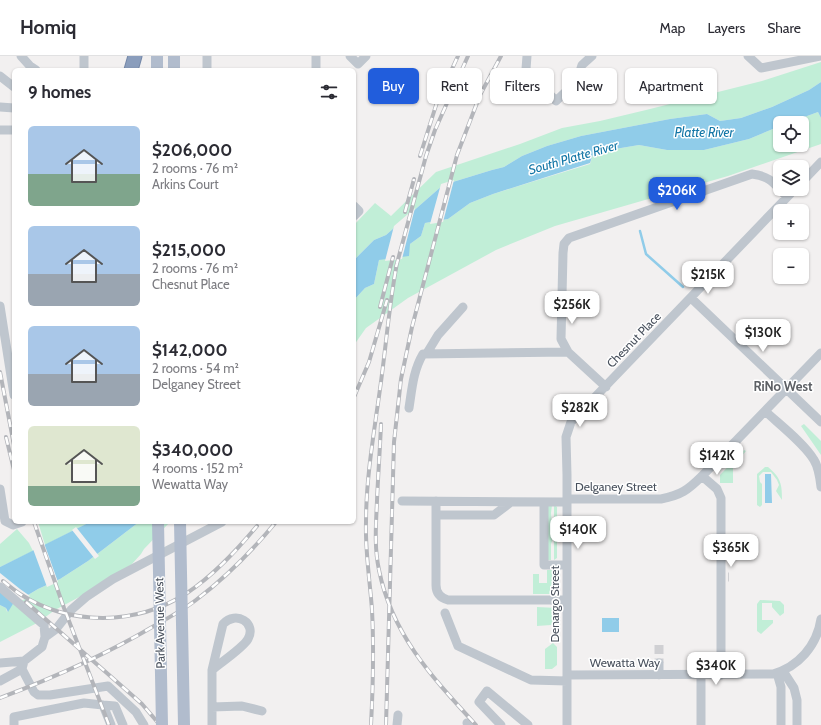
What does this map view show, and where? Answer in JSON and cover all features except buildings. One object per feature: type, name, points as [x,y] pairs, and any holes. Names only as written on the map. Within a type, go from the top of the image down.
[{"type":"highway","points":[[132,68],[135,56]]},
{"type":"main road","points":[[157,56],[157,68]]},
{"type":"main road","points":[[174,56],[174,68]]},
{"type":"main road","name":"Park Avenue West","points":[[158,524],[162,725]]},
{"type":"main road","name":"Park Avenue West","points":[[180,524],[184,725]]},
{"type":"street","points":[[21,56],[33,68]]},
{"type":"street","points":[[84,56],[84,68]]},
{"type":"street","points":[[207,56],[207,68]]},
{"type":"street","points":[[316,56],[316,68]]},
{"type":"street","points":[[350,56],[358,64],[366,56]]},
{"type":"street","points":[[527,56],[526,69],[556,101],[577,81],[582,65],[592,56]]},
{"type":"street","points":[[748,56],[761,68],[821,56]]},
{"type":"street","points":[[0,76],[12,85]]},
{"type":"street","points":[[0,107],[12,108]]},
{"type":"street","points":[[0,130],[12,130]]},
{"type":"street","points":[[809,175],[821,162]]},
{"type":"street","points":[[606,387],[568,352],[561,339],[563,253],[564,244],[569,238],[752,174],[762,175],[769,178],[787,198]]},
{"type":"street","name":"Chesnut Place","points":[[606,387],[787,198]]},
{"type":"street","points":[[691,298],[821,422]]},
{"type":"street","points":[[0,306],[12,382]]},
{"type":"street","points":[[427,353],[438,334],[463,307]]},
{"type":"street","points":[[409,408],[413,377],[418,362],[423,354],[568,352]]},
{"type":"street","name":"Delganey Street","points":[[402,501],[544,502],[567,500],[660,499],[672,497],[687,490],[702,476],[821,353]]},
{"type":"street","name":"Denargo Street","points":[[567,725],[566,437],[571,422],[606,387]]},
{"type":"street","points":[[765,411],[808,452],[814,460],[819,471],[821,487]]},
{"type":"street","points":[[702,476],[717,489],[721,498],[724,555],[721,675]]},
{"type":"street","points":[[0,489],[5,521],[10,525],[16,524]]},
{"type":"street","points":[[436,501],[436,585],[438,594],[441,597],[448,600],[567,600]]},
{"type":"street","points":[[436,515],[494,515],[511,502]]},
{"type":"street","points":[[544,502],[544,565],[567,565]]},
{"type":"street","points":[[45,637],[56,629],[71,610],[81,601],[102,586],[218,524]]},
{"type":"street","points":[[0,587],[44,625],[45,637],[42,648],[23,665],[0,681]]},
{"type":"street","name":"Wewatta Way","points":[[445,613],[458,646],[531,680],[659,675],[768,675],[780,672]]},
{"type":"street","points":[[212,670],[247,641],[250,634],[248,625],[243,620],[233,618],[223,624],[212,670],[212,725]]},
{"type":"street","points":[[780,672],[792,666],[808,650],[818,632],[821,619]]},
{"type":"street","points":[[0,663],[23,665]]},
{"type":"street","points":[[659,663],[659,675]]},
{"type":"street","points":[[23,665],[34,692],[38,695],[50,695],[108,686],[136,712],[144,725]]},
{"type":"street","points":[[780,672],[781,725]]},
{"type":"street","points":[[780,672],[794,688],[797,700],[797,725]]},
{"type":"street","points":[[701,675],[701,725]]},
{"type":"street","points":[[501,725],[479,702],[487,691],[528,725]]},
{"type":"street","points":[[14,725],[14,717],[84,703],[115,706],[123,725]]},
{"type":"street","points":[[103,705],[111,725]]},
{"type":"street","points":[[212,707],[242,706],[262,711]]},
{"type":"street","points":[[397,725],[398,715]]},
{"type":"green space","points":[[821,62],[821,82],[809,90],[772,107],[741,118],[720,121],[707,114],[670,119],[581,136],[547,146],[522,156],[504,167],[443,185],[386,235],[374,240],[356,258],[356,223],[375,203],[391,216],[436,172],[520,144],[562,128],[600,121],[670,104],[717,104],[717,92],[762,81]]},
{"type":"green space","points":[[818,112],[821,118],[821,144],[809,148],[809,116],[807,116]]},
{"type":"green space","points":[[773,129],[773,152],[798,152],[728,176],[555,226],[496,250],[408,298],[366,328],[356,342],[356,298],[365,288],[374,284],[379,260],[410,244],[421,236],[425,223],[448,219],[470,203],[493,194],[590,164],[593,154],[603,151],[639,145],[667,150],[704,150],[749,139]]},
{"type":"green space","points":[[804,424],[821,441],[821,455],[801,426]]},
{"type":"green space","points":[[744,450],[746,451],[733,466],[733,483],[720,483],[720,475]]},
{"type":"green space","points":[[765,467],[768,467],[778,478],[782,490],[782,500],[776,491],[779,485],[777,480],[771,472],[763,472],[759,476],[762,484],[762,505],[760,507],[757,505],[757,474]]},
{"type":"green space","points":[[554,504],[557,507],[557,558],[554,560],[554,511]]},
{"type":"green space","points":[[547,505],[552,505],[551,513],[553,538],[551,544],[551,560],[548,560]]},
{"type":"green space","points":[[39,524],[86,524],[45,545]]},
{"type":"green space","points":[[136,524],[168,524],[132,564],[109,581],[55,610],[37,623],[0,642],[0,605],[6,608],[7,612],[13,604],[38,589],[60,579],[88,561]]},
{"type":"green space","points":[[17,529],[29,543],[33,551],[0,567],[0,544]]},
{"type":"green space","points":[[547,570],[552,570],[552,594],[533,594],[533,574],[539,574],[539,583],[547,583]]},
{"type":"green space","points":[[760,600],[780,601],[784,605],[784,613],[780,616],[772,607],[772,603],[762,603],[762,620],[773,620],[773,623],[761,634],[757,631],[757,604]]},
{"type":"green space","points":[[537,607],[557,608],[557,620],[551,625],[537,626]]},
{"type":"green space","points":[[553,643],[557,647],[557,665],[552,669],[545,669],[545,649]]},
{"type":"water","name":"Platte River","points":[[821,82],[821,118],[818,112],[807,116],[773,116],[773,129],[749,139],[704,150],[667,150],[639,145],[603,151],[593,154],[590,163],[493,194],[470,203],[448,219],[425,223],[421,236],[410,244],[409,256],[379,260],[374,284],[365,288],[356,298],[356,258],[374,240],[386,235],[443,185],[504,167],[522,156],[547,146],[581,136],[670,119],[707,114],[720,121],[741,118],[772,107],[809,90]]},
{"type":"water","points":[[765,474],[771,474],[772,503],[765,503]]},
{"type":"water","points":[[86,524],[136,524],[88,561],[60,579],[38,589],[13,604],[8,612],[6,608],[0,605],[0,567]]},
{"type":"water","points":[[602,618],[619,618],[619,632],[602,632]]},
{"type":"pier","points":[[454,180],[443,222],[430,224],[441,184]]},
{"type":"pier","points":[[415,208],[402,259],[385,261],[394,226]]},
{"type":"pier","points":[[76,527],[99,556],[95,559],[72,530]]},
{"type":"pier","points":[[44,543],[58,582],[47,587],[33,549]]},
{"type":"pier","points":[[0,573],[30,596],[16,604],[0,589]]},
{"type":"waterway","points":[[640,231],[646,254],[683,287]]},
{"type":"tunnel","points":[[659,645],[659,663]]},
{"type":"railway","points":[[420,156],[438,99],[458,56]]},
{"type":"railway","points":[[396,267],[426,156],[435,130],[468,56]]},
{"type":"railway","points":[[386,725],[394,442],[401,379],[412,327],[457,155],[480,95],[501,56]]},
{"type":"railway","points":[[405,212],[414,179]]},
{"type":"railway","points":[[380,307],[393,257]]},
{"type":"railway","points":[[371,725],[373,639],[366,544],[366,505],[371,456],[397,263]]},
{"type":"railway","points":[[356,392],[369,362],[387,300]]},
{"type":"railway","points":[[0,372],[12,435]]},
{"type":"railway","points":[[381,424],[376,544],[377,561],[385,593],[404,635],[416,654],[476,725]]},
{"type":"railway","points":[[6,437],[12,462]]},
{"type":"railway","points":[[35,524],[64,608],[109,725]]},
{"type":"railway","points":[[0,698],[98,656],[181,611],[207,592],[228,573],[248,554],[274,524]]},
{"type":"railway","points":[[3,581],[20,594],[39,604],[60,612],[103,618],[146,612],[167,604],[197,586],[224,562],[257,526]]},
{"type":"railway","points":[[26,602],[142,704],[160,725]]},
{"type":"district","name":"RiNo West","points":[[783,386]]},
{"type":"water label","name":"South Platte River","points":[[573,157]]}]
